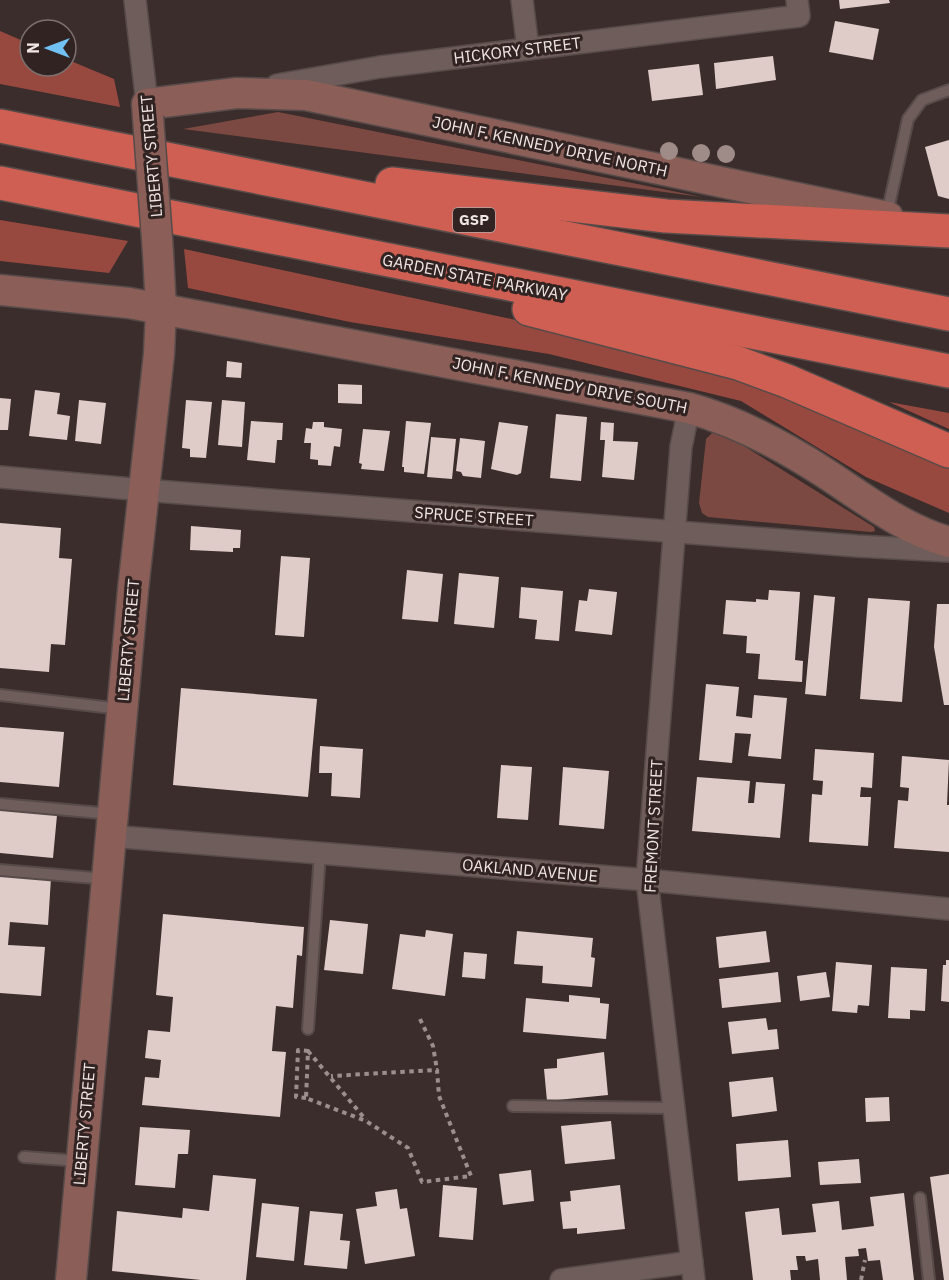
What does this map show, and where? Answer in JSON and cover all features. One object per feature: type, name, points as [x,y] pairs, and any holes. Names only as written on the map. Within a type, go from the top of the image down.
[{"type":"highway","name":"GSP","points":[[0,126],[949,314]]},
{"type":"highway","points":[[145,155],[666,216],[949,231]]},
{"type":"highway","name":"GARDEN STATE PARKWAY","points":[[0,183],[949,371]]},
{"type":"highway","points":[[126,208],[711,354],[779,378],[949,451]]},
{"type":"main road","name":"JOHN F. KENNEDY DRIVE NORTH","points":[[148,111],[237,93],[283,93],[327,99],[949,231]]},
{"type":"main road","name":"LIBERTY STREET","points":[[71,1280],[122,709],[143,490],[157,377],[161,309],[148,111]]},
{"type":"main road","name":"JOHN F. KENNEDY DRIVE SOUTH","points":[[0,290],[108,300],[161,309],[689,408],[728,420],[768,438],[898,521],[949,542]]},
{"type":"street","name":"LIBERTY STREET","points":[[135,0],[148,111]]},
{"type":"street","points":[[522,0],[528,49]]},
{"type":"street","name":"HICKORY STREET","points":[[237,93],[363,69],[528,49],[798,8]]},
{"type":"street","name":"FREMONT STREET","points":[[689,408],[681,440],[647,880],[693,1271]]},
{"type":"street","name":"SPRUCE STREET","points":[[0,477],[873,548],[949,551]]},
{"type":"street","name":"OAKLAND AVENUE","points":[[111,825],[320,853],[647,880],[949,909]]},
{"type":"street","points":[[561,1280],[693,1271]]},
{"type":"lane","points":[[886,217],[908,119],[922,100],[949,90]]},
{"type":"lane","points":[[0,695],[122,709]]},
{"type":"lane","points":[[0,804],[111,825]]},
{"type":"lane","points":[[308,1029],[320,853]]},
{"type":"lane","points":[[0,870],[106,879]]},
{"type":"lane","points":[[513,1106],[674,1108]]},
{"type":"lane","points":[[24,1157],[81,1162]]},
{"type":"lane","points":[[920,1198],[930,1280]]},
{"type":"path","points":[[366,1121],[308,1051],[298,1050],[296,1097],[306,1098],[366,1121],[408,1148],[422,1182],[471,1176],[439,1096],[432,1046],[420,1019]]},
{"type":"path","points":[[306,1098],[308,1051]]},
{"type":"path","points":[[331,1076],[436,1070]]},
{"type":"path","points":[[861,1280],[865,1260]]},
{"type":"shaded area","points":[[0,31],[18,39],[18,78],[78,78],[78,64],[114,79],[120,107],[0,84]]},
{"type":"shaded area","points":[[278,112],[702,197],[183,129]]},
{"type":"shaded area","points":[[0,220],[128,241],[109,273],[0,261]]},
{"type":"shaded area","points":[[184,249],[628,344],[762,384],[949,466],[949,513],[866,477],[741,401],[549,354],[350,322],[188,288]]},
{"type":"shaded area","points":[[889,402],[949,413],[949,429]]},
{"type":"shaded area","points":[[714,431],[720,431],[874,527],[875,531],[708,517],[702,513],[699,503],[706,439]]},
{"type":"building","points":[[839,0],[889,0],[890,3],[840,9]]},
{"type":"building","points":[[835,21],[879,29],[873,60],[829,52]]},
{"type":"building","points":[[773,56],[776,80],[716,89],[714,63]]},
{"type":"building","points":[[699,64],[703,95],[652,101],[648,70]]},
{"type":"building","points":[[949,140],[949,199],[938,196],[925,147]]},
{"type":"building","points":[[227,361],[242,363],[241,378],[226,377]]},
{"type":"building","points":[[338,384],[362,385],[362,404],[338,403]]},
{"type":"building","points":[[35,390],[60,393],[57,414],[70,416],[67,440],[29,436]]},
{"type":"building","points":[[0,398],[11,399],[8,430],[0,430]]},
{"type":"building","points":[[79,400],[106,403],[101,444],[75,441]]},
{"type":"building","points":[[186,400],[212,402],[206,458],[190,457],[190,449],[182,448]]},
{"type":"building","points":[[222,400],[245,402],[242,447],[218,445]]},
{"type":"building","points":[[556,414],[587,417],[581,481],[550,478]]},
{"type":"building","points":[[251,421],[283,423],[282,440],[277,440],[275,463],[247,460]]},
{"type":"building","points":[[406,421],[431,423],[424,474],[404,472],[404,467],[402,467]]},
{"type":"building","points":[[313,422],[324,422],[324,427],[342,429],[340,447],[334,446],[331,466],[318,465],[318,460],[310,459],[311,443],[304,443],[306,428],[312,429]]},
{"type":"building","points":[[499,422],[528,426],[521,473],[517,475],[491,469]]},
{"type":"building","points":[[601,422],[614,423],[613,441],[638,442],[634,480],[602,477],[605,440],[600,440]]},
{"type":"building","points":[[363,429],[390,431],[384,471],[361,469],[362,464],[359,463]]},
{"type":"building","points":[[431,437],[456,439],[452,479],[427,477]]},
{"type":"building","points":[[460,438],[485,441],[481,478],[463,476],[461,472],[456,471]]},
{"type":"building","points":[[0,523],[61,528],[59,558],[72,559],[65,645],[51,644],[49,672],[0,668]]},
{"type":"building","points":[[191,526],[241,530],[240,548],[233,548],[233,552],[190,550]]},
{"type":"building","points":[[281,556],[310,558],[304,637],[275,635]]},
{"type":"building","points":[[407,570],[443,574],[438,622],[402,619]]},
{"type":"building","points":[[459,573],[499,577],[494,628],[454,624]]},
{"type":"building","points":[[521,587],[563,591],[559,641],[535,639],[537,620],[519,618]]},
{"type":"building","points":[[589,589],[617,592],[612,635],[575,631],[579,600],[587,601]]},
{"type":"building","points":[[769,590],[800,592],[795,660],[803,661],[802,682],[758,679],[760,654],[746,653],[747,636],[723,634],[726,600],[756,602],[756,599],[768,600]]},
{"type":"building","points":[[814,595],[835,597],[826,696],[805,694]]},
{"type":"building","points":[[868,598],[910,601],[902,702],[860,699]]},
{"type":"building","points":[[937,604],[949,604],[949,705],[944,705],[934,647]]},
{"type":"building","points":[[706,684],[739,687],[736,716],[752,718],[754,695],[787,698],[781,759],[748,756],[751,734],[735,733],[732,763],[699,760]]},
{"type":"building","points":[[181,688],[317,699],[308,797],[173,785]]},
{"type":"building","points":[[0,727],[64,732],[59,787],[0,782]]},
{"type":"building","points":[[320,746],[363,749],[360,798],[331,796],[332,773],[319,773]]},
{"type":"building","points":[[815,749],[874,753],[872,788],[861,787],[860,797],[871,797],[868,846],[809,842],[812,794],[822,795],[823,781],[813,780]]},
{"type":"building","points":[[902,756],[949,760],[947,805],[949,805],[949,852],[894,848],[898,800],[908,801],[909,788],[900,787]]},
{"type":"building","points":[[501,765],[532,767],[528,820],[497,818]]},
{"type":"building","points":[[563,767],[609,771],[604,829],[559,825]]},
{"type":"building","points":[[697,777],[750,781],[748,803],[754,803],[756,782],[785,784],[780,838],[692,831]]},
{"type":"building","points":[[0,809],[57,815],[53,858],[0,853]]},
{"type":"building","points":[[0,874],[51,878],[48,925],[10,922],[8,945],[45,947],[41,996],[0,993]]},
{"type":"building","points":[[163,914],[304,927],[302,956],[297,955],[293,1008],[276,1006],[272,1051],[286,1052],[280,1117],[142,1105],[145,1077],[159,1078],[161,1060],[145,1058],[148,1030],[170,1032],[173,997],[156,995]]},
{"type":"building","points":[[330,920],[368,924],[363,974],[324,970]]},
{"type":"building","points":[[426,930],[453,934],[445,996],[392,989],[400,934],[425,937]]},
{"type":"building","points":[[517,931],[593,938],[591,957],[595,958],[592,987],[542,983],[543,966],[514,964]]},
{"type":"building","points":[[766,931],[770,962],[719,968],[716,937]]},
{"type":"building","points":[[464,952],[487,954],[485,979],[462,977]]},
{"type":"building","points":[[946,960],[949,960],[949,1002],[941,1001],[943,965],[946,965]]},
{"type":"building","points":[[836,962],[872,965],[869,1006],[858,1005],[857,1013],[832,1011]]},
{"type":"building","points":[[891,967],[927,969],[925,1011],[910,1010],[910,1019],[888,1018]]},
{"type":"building","points":[[778,972],[781,1002],[722,1008],[719,979]]},
{"type":"building","points":[[826,972],[830,997],[800,1001],[797,976]]},
{"type":"building","points":[[569,995],[600,998],[600,1003],[609,1004],[606,1039],[523,1032],[526,998],[569,1002]]},
{"type":"building","points":[[766,1018],[768,1030],[777,1029],[779,1049],[732,1054],[728,1022]]},
{"type":"building","points":[[604,1052],[608,1095],[547,1101],[544,1069],[557,1068],[557,1059]]},
{"type":"building","points":[[773,1077],[777,1111],[732,1117],[729,1082]]},
{"type":"building","points":[[889,1097],[890,1121],[866,1122],[865,1098]]},
{"type":"building","points":[[611,1121],[615,1159],[565,1164],[561,1126]]},
{"type":"building","points":[[140,1127],[190,1130],[188,1154],[178,1154],[175,1188],[135,1185]]},
{"type":"building","points":[[788,1140],[791,1177],[738,1181],[736,1144]]},
{"type":"building","points":[[859,1159],[861,1183],[820,1185],[818,1162]]},
{"type":"building","points":[[531,1170],[534,1201],[503,1205],[499,1174]]},
{"type":"building","points":[[949,1174],[949,1280],[944,1280],[930,1177]]},
{"type":"building","points":[[213,1175],[256,1179],[246,1280],[201,1280],[112,1271],[117,1211],[182,1218],[183,1208],[209,1211]]},
{"type":"building","points":[[443,1185],[477,1188],[473,1240],[439,1237]]},
{"type":"building","points":[[620,1185],[625,1229],[577,1234],[577,1228],[563,1229],[560,1202],[571,1201],[570,1191]]},
{"type":"building","points":[[397,1189],[400,1209],[407,1208],[415,1256],[365,1264],[356,1209],[377,1206],[375,1192]]},
{"type":"building","points":[[904,1193],[914,1280],[883,1280],[880,1260],[868,1261],[866,1248],[858,1249],[859,1256],[845,1257],[847,1280],[820,1280],[818,1259],[806,1261],[805,1256],[796,1256],[798,1270],[790,1270],[791,1280],[753,1280],[745,1212],[779,1208],[782,1235],[816,1232],[812,1204],[839,1201],[842,1230],[874,1226],[870,1197]]},
{"type":"building","points":[[262,1203],[299,1207],[294,1261],[256,1257]]},
{"type":"building","points":[[310,1211],[343,1214],[340,1240],[350,1241],[347,1269],[304,1265]]}]
